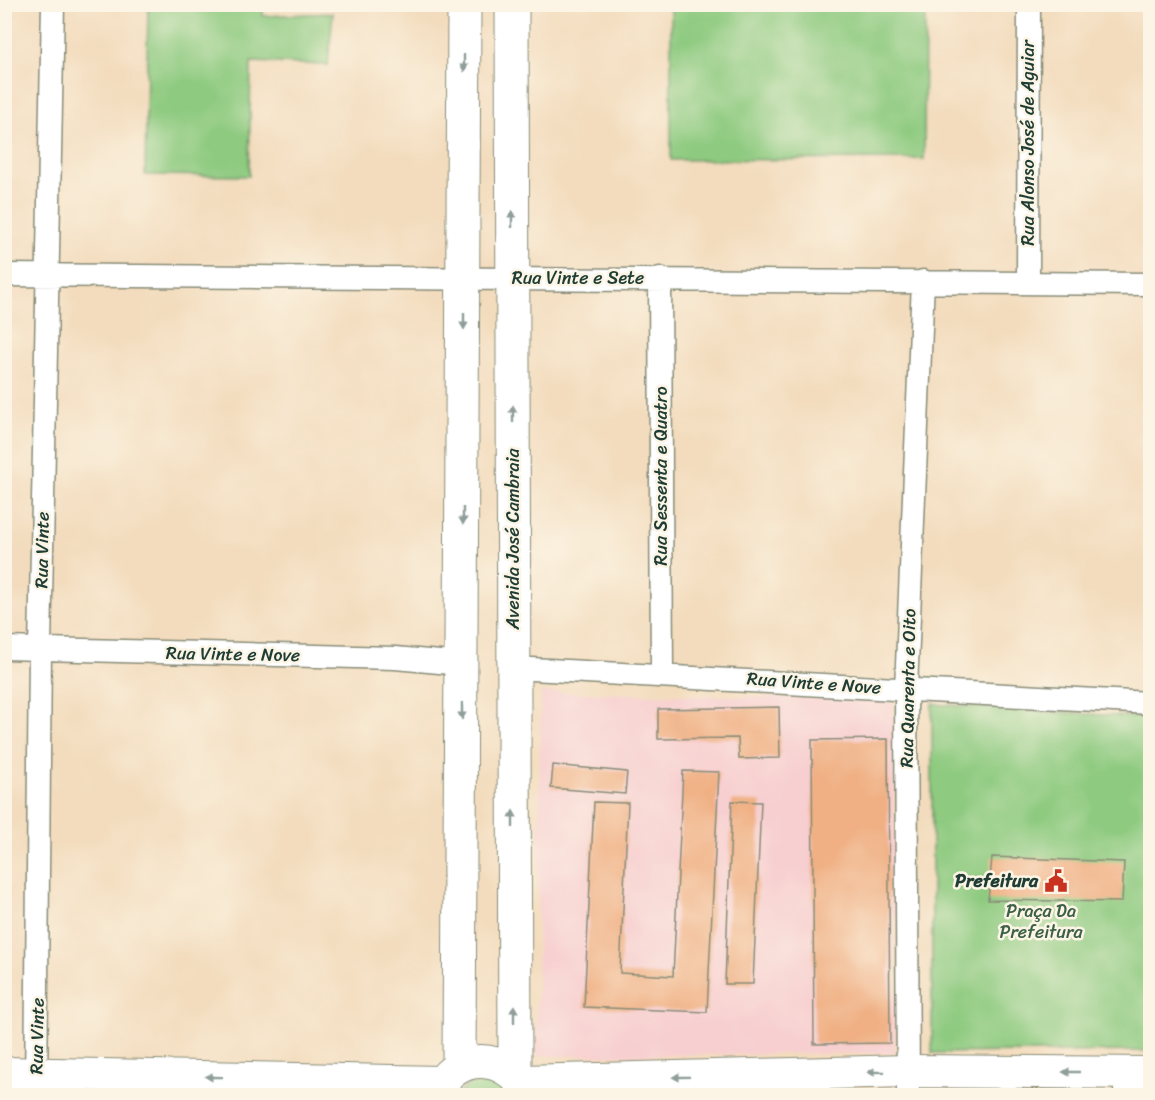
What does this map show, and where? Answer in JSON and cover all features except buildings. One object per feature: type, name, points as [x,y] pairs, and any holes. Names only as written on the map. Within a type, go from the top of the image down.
[{"type":"main road","points":[[432,1084],[462,664],[464,4]]},
{"type":"main road","name":"Avenida José Cambraia","points":[[512,4],[513,668],[522,1083]]},
{"type":"main road","points":[[432,1084],[465,1063],[499,1063],[522,1083]]},
{"type":"street","name":"Rua Vinte","points":[[37,1084],[40,649],[53,4]]},
{"type":"street","name":"Rua Alonso José de Aguiar","points":[[1028,281],[1029,4]]},
{"type":"street","name":"Rua Vinte e Sete","points":[[4,275],[1028,281],[1150,284]]},
{"type":"street","name":"Rua Sessenta e Quatro","points":[[660,279],[662,674]]},
{"type":"street","name":"Rua Quarenta e Oito","points":[[907,1083],[906,689],[923,281]]},
{"type":"street","name":"Rua Vinte e Nove","points":[[4,648],[395,658],[462,664]]},
{"type":"street","name":"Rua Vinte e Nove","points":[[513,668],[662,674],[1150,703]]},
{"type":"street","points":[[4,1072],[37,1084],[432,1084]]},
{"type":"street","points":[[522,1083],[571,1088],[1133,1080]]},
{"type":"shaded area","points":[[541,692],[894,700],[895,1053],[536,1056]]},
{"type":"green space","points":[[148,5],[263,5],[263,16],[333,13],[328,65],[251,62],[249,176],[145,175]]},
{"type":"green space","points":[[671,5],[925,5],[924,159],[671,160]]},
{"type":"green space","name":"Praça Da Prefeitura","points":[[932,704],[1150,718],[1150,1051],[932,1053]]},
{"type":"green space","points":[[490,1076],[519,1096],[458,1096],[471,1082]]},
{"type":"green space","points":[[54,1089],[362,1096],[53,1096]]},
{"type":"place","name":"Prefeitura","points":[[1056,881]]}]
